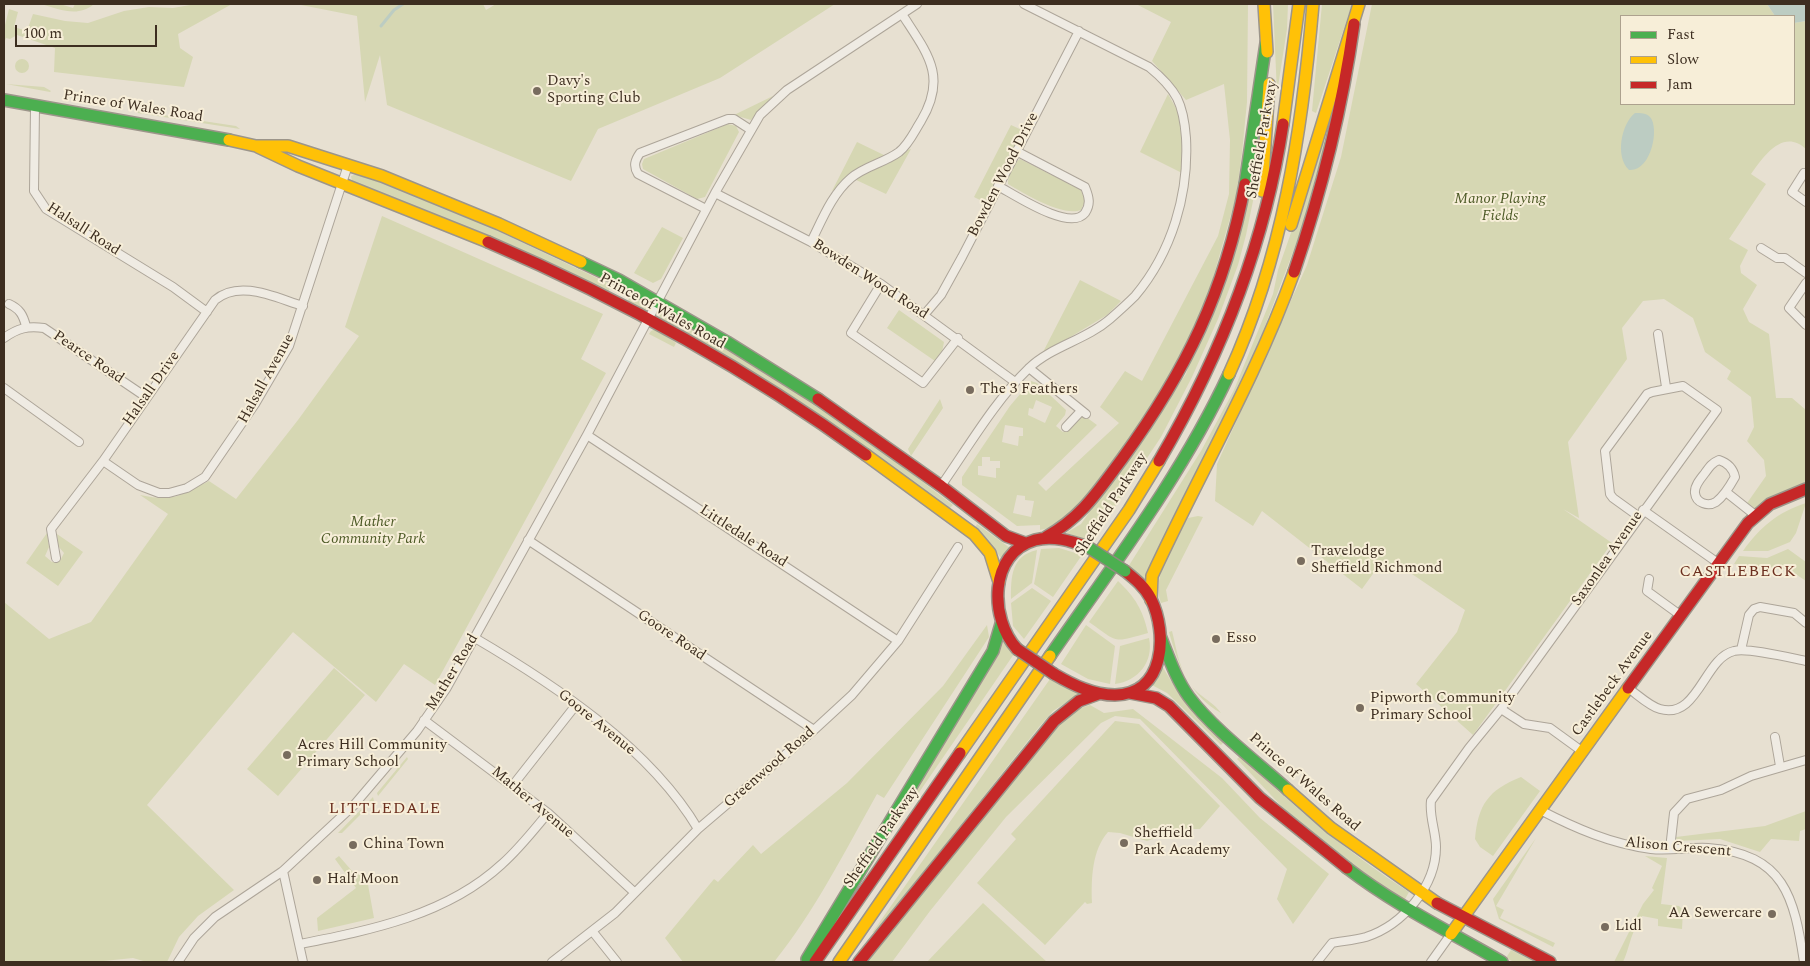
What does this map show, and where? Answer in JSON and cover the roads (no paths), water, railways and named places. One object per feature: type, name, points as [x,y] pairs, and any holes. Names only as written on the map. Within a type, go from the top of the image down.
[{"type":"main road","points":[[1243,286],[1261,197],[1268,120],[1269,72],[1264,4]]},
{"type":"main road","name":"Sheffield Parkway","points":[[815,962],[1146,484],[1176,435],[1209,370],[1225,335],[1243,286],[1269,201],[1284,116],[1297,26],[1298,4]]},
{"type":"main road","points":[[1258,304],[1280,228],[1296,161],[1306,88],[1313,4]]},
{"type":"main road","points":[[1266,43],[1239,216],[1216,294],[1194,344],[1170,389],[1084,510],[1066,526],[1046,537],[1025,542],[1011,553],[1006,560],[999,582],[998,598],[1001,624],[1008,638],[1017,648],[1054,674],[1074,685],[1098,694],[1118,695],[1130,692],[1146,683],[1154,672],[1161,655],[1161,638],[1151,600],[1150,584],[1155,568],[1239,402],[1261,354],[1293,274],[1336,131],[1347,81],[1354,24],[1359,4]]},
{"type":"main road","points":[[839,962],[1162,494],[1219,394],[1288,235],[1342,54],[1354,24]]},
{"type":"main road","name":"Prince of Wales Road","points":[[4,100],[193,131],[256,146],[288,146],[348,165],[499,224],[658,301],[797,384],[941,486],[1006,536],[1025,542]]},
{"type":"main road","name":"Prince of Wales Road","points":[[256,146],[291,164],[342,182],[504,248],[647,320],[788,402],[887,470],[974,534],[990,554],[999,582]]},
{"type":"main road","name":"Castlebeck Avenue","points":[[1462,918],[1680,615],[1755,515],[1784,496],[1806,489]]},
{"type":"main road","points":[[1046,537],[1070,539],[1088,547],[1125,571],[1147,593],[1151,600]]},
{"type":"main road","points":[[805,962],[993,651],[1001,624]]},
{"type":"main road","name":"Prince of Wales Road","points":[[1161,638],[1182,687],[1229,737],[1332,828],[1422,894],[1462,918],[1550,962]]},
{"type":"main road","points":[[1130,692],[1156,698],[1168,706],[1260,798],[1369,885],[1499,962]]},
{"type":"main road","points":[[859,962],[1054,721],[1079,701],[1098,694]]},
{"type":"main road","points":[[1451,934],[1462,918]]},
{"type":"street","name":"Mather Road","points":[[178,962],[194,938],[215,917],[282,871],[354,805],[424,720],[446,689],[587,435],[706,209],[751,130],[769,104],[787,90],[918,4]]},
{"type":"street","points":[[941,486],[1015,382],[1029,368],[1041,357],[1069,344],[1107,321],[1134,296],[1156,265],[1174,229],[1183,195],[1187,157],[1184,119],[1177,98],[1161,77],[1149,67],[1024,4]]},
{"type":"street","points":[[811,242],[827,209],[841,188],[852,177],[898,152],[908,143],[931,105],[934,93],[934,68],[929,56],[902,14]]},
{"type":"street","name":"Bowden Wood Drive","points":[[924,315],[949,280],[1079,31]]},
{"type":"street","name":"Halsall Road","points":[[36,106],[34,191],[40,202],[46,209],[173,287],[206,312]]},
{"type":"street","points":[[706,209],[638,174],[634,164],[637,157],[640,153],[728,119],[734,119],[751,130]]},
{"type":"street","points":[[998,186],[1062,219],[1074,220],[1082,216],[1088,208],[1089,198],[1085,187],[1016,151]]},
{"type":"street","name":"Halsall Avenue","points":[[104,461],[138,485],[159,493],[173,492],[203,479],[255,404],[289,346],[348,165]]},
{"type":"street","points":[[1804,173],[1792,192],[1806,202]]},
{"type":"street","name":"Bowden Wood Road","points":[[715,193],[811,242],[881,284],[958,338],[1015,382]]},
{"type":"street","points":[[1761,248],[1777,258],[1785,258],[1806,273]]},
{"type":"street","points":[[1806,283],[1788,308],[1806,325]]},
{"type":"street","points":[[881,284],[851,334],[923,383],[958,338]]},
{"type":"street","name":"Halsall Drive","points":[[56,558],[51,529],[104,461],[146,397],[206,312],[220,296],[244,290],[256,291],[303,306]]},
{"type":"street","points":[[4,338],[26,326],[23,315],[17,308],[9,304]]},
{"type":"street","name":"Pearce Road","points":[[26,326],[44,328],[146,397]]},
{"type":"street","points":[[1658,334],[1666,387],[1647,394],[1605,451],[1610,494],[1613,498],[1718,563]]},
{"type":"street","points":[[1029,368],[1084,413],[1066,427]]},
{"type":"street","name":"Saxonlea Avenue","points":[[1422,894],[1429,881],[1436,848],[1431,801],[1469,748],[1501,709],[1640,513],[1716,410],[1686,387],[1666,387]]},
{"type":"street","points":[[4,388],[79,442]]},
{"type":"street","name":"Littledale Road","points":[[587,435],[898,640]]},
{"type":"street","points":[[1719,460],[1726,462],[1734,471],[1735,478],[1726,492],[1715,503],[1706,504],[1698,501],[1695,495],[1699,482],[1712,463],[1719,460]]},
{"type":"street","points":[[1726,492],[1755,515]]},
{"type":"street","name":"Goore Road","points":[[528,540],[814,730]]},
{"type":"street","name":"Greenwood Road","points":[[552,962],[593,932],[698,830],[852,695],[898,640],[958,548]]},
{"type":"street","points":[[1649,578],[1646,591],[1680,615]]},
{"type":"street","points":[[1741,650],[1749,615],[1754,609],[1760,607],[1794,613],[1806,623]]},
{"type":"street","name":"Goore Avenue","points":[[475,638],[510,658],[576,704],[642,761],[675,797],[698,830]]},
{"type":"street","points":[[1628,688],[1660,709],[1670,709],[1689,701],[1719,660],[1734,651],[1741,650],[1806,661]]},
{"type":"street","points":[[513,785],[576,704]]},
{"type":"street","points":[[1501,709],[1524,724],[1550,728],[1583,752]]},
{"type":"street","name":"Mather Avenue","points":[[424,720],[548,813],[634,892]]},
{"type":"street","points":[[1775,737],[1780,766]]},
{"type":"street","points":[[1670,849],[1674,813],[1687,798],[1721,790],[1780,766],[1806,760]]},
{"type":"street","name":"Alison Crescent","points":[[1540,810],[1592,835],[1620,843],[1652,849],[1705,848],[1727,850],[1749,857],[1766,867],[1782,883],[1791,898],[1803,939],[1804,962]]},
{"type":"street","points":[[300,944],[377,928],[424,912],[467,891],[501,865],[548,813]]},
{"type":"street","points":[[282,871],[303,962]]},
{"type":"street","points":[[1317,962],[1332,943],[1366,937],[1387,926],[1408,909],[1422,894]]},
{"type":"street","points":[[593,932],[617,962]]},
{"type":"street","points":[[1430,962],[1451,934]]},
{"type":"waterway","points":[[381,26],[394,10],[403,4]]},
{"type":"place","name":"Davy's Sporting Club","points":[[537,91]]},
{"type":"place","name":"The 3 Feathers","points":[[970,390]]},
{"type":"place","name":"Travelodge Sheffield Richmond","points":[[1301,561]]},
{"type":"place","name":"Esso","points":[[1216,639]]},
{"type":"place","name":"Pipworth Community Primary School","points":[[1360,708]]},
{"type":"place","name":"Acres Hill Community Primary School","points":[[287,755]]},
{"type":"place","name":"Sheffield Park Academy","points":[[1124,843]]},
{"type":"place","name":"China Town","points":[[353,845]]},
{"type":"place","name":"Half Moon","points":[[317,880]]},
{"type":"place","name":"AA Sewercare","points":[[1772,914]]},
{"type":"place","name":"Lidl","points":[[1605,927]]},
{"type":"district","name":"CASTLEBECK","points":[[1738,573]]},
{"type":"district","name":"LITTLEDALE","points":[[385,810]]},
{"type":"park label","name":"Manor Playing Fields","points":[[1500,208]]},
{"type":"park label","name":"Mather Community Park","points":[[373,532]]}]
